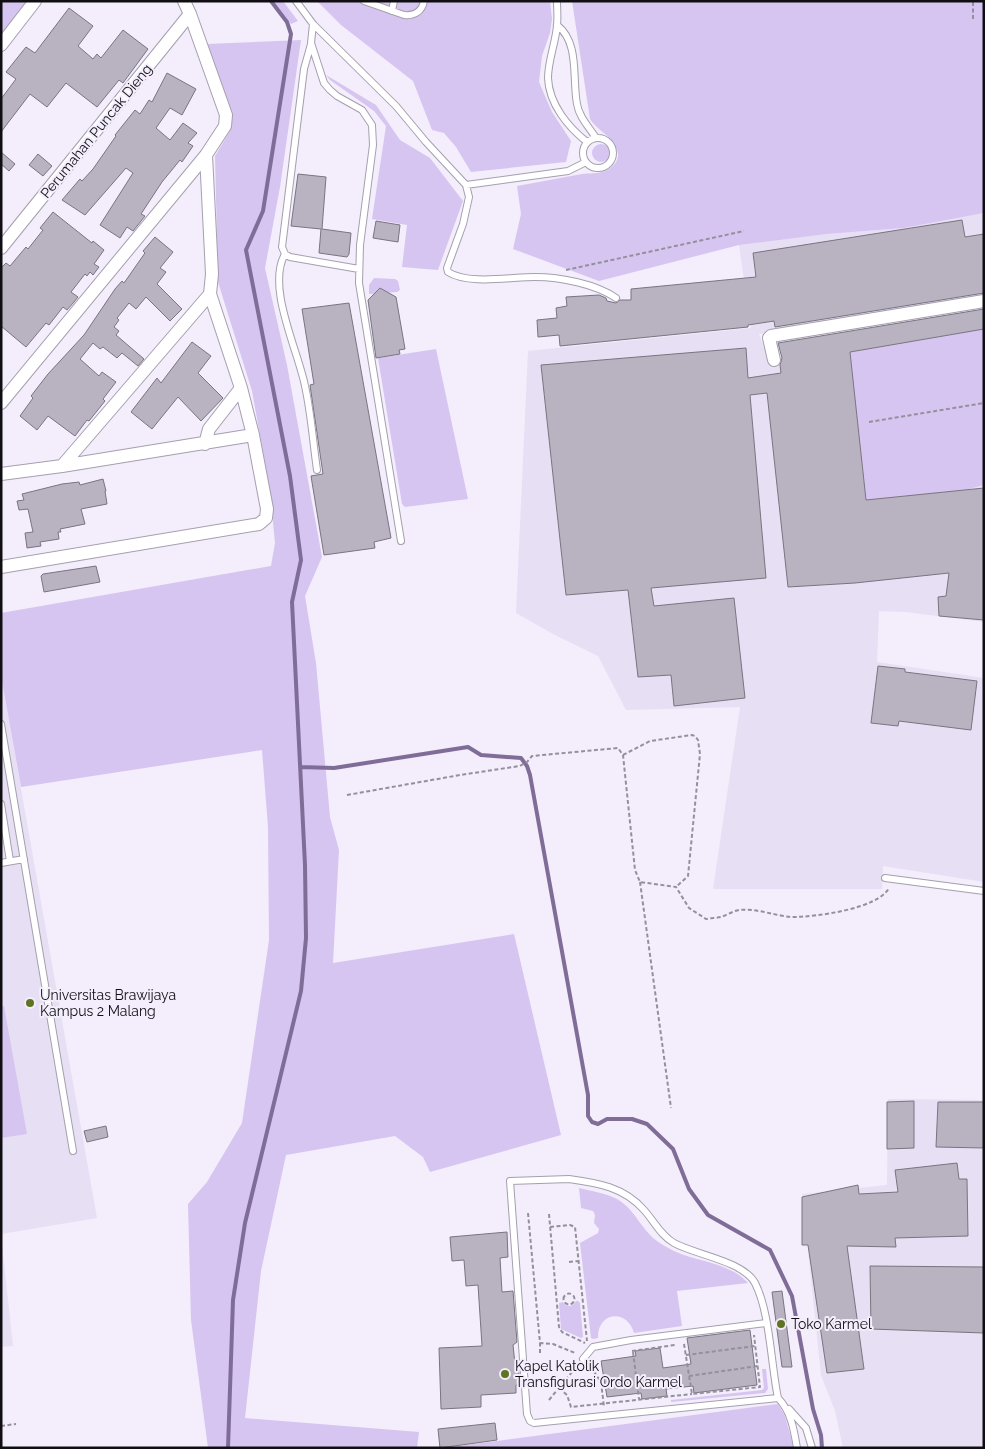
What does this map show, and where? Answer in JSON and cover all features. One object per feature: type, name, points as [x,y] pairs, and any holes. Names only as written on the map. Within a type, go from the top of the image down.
[{"type":"street","points":[[1,45],[35,1]]},
{"type":"street","points":[[1,403],[206,155],[225,126],[226,115],[184,1]]},
{"type":"street","name":"Perumahan Puncak Dieng","points":[[1,248],[190,14]]},
{"type":"street","points":[[1,567],[262,523],[266,518],[267,509],[253,435],[241,388],[210,294],[212,274],[206,155]]},
{"type":"street","points":[[62,466],[210,294]]},
{"type":"street","points":[[774,360],[771,336],[984,301]]},
{"type":"street","points":[[204,444],[209,429],[241,388]]},
{"type":"street","points":[[1,474],[253,435]]},
{"type":"lane","points":[[296,1],[312,24],[396,106],[466,185],[469,197],[463,224],[447,268],[448,272],[459,277],[537,277],[562,280],[592,286],[607,291],[616,298]]},
{"type":"lane","points":[[364,1],[404,15],[417,14],[423,9],[424,1]]},
{"type":"lane","points":[[392,11],[394,1]]},
{"type":"lane","points":[[557,1],[558,25],[548,77],[550,92],[566,121],[577,134],[588,142]]},
{"type":"lane","points":[[312,24],[311,43],[304,69],[282,247],[285,254],[290,257],[359,268]]},
{"type":"lane","points":[[558,25],[564,30],[569,40],[577,104],[581,117],[596,138]]},
{"type":"lane","points":[[311,43],[324,82],[330,90],[362,110],[372,125],[373,144],[360,245],[359,283],[401,541]]},
{"type":"lane","points":[[596,138],[610,143],[614,152],[611,161],[604,167],[594,168],[586,162],[583,152],[588,142],[596,138]]},
{"type":"lane","points":[[466,185],[568,171],[586,162]]},
{"type":"lane","points":[[285,254],[278,278],[281,296],[305,384],[317,470]]},
{"type":"lane","points":[[1,724],[73,1151]]},
{"type":"lane","points":[[1,804],[4,841],[10,862]]},
{"type":"lane","points":[[1,863],[24,859]]},
{"type":"lane","points":[[888,878],[984,891]]},
{"type":"lane","points":[[778,1398],[534,1423],[528,1418],[510,1181],[569,1179],[592,1182],[620,1190],[643,1209],[659,1230],[672,1242],[739,1267],[754,1281],[759,1292],[778,1398],[806,1428],[812,1448]]},
{"type":"lane","points":[[583,1359],[593,1347],[631,1340],[766,1323]]},
{"type":"lane","points":[[784,1404],[790,1417],[797,1448]]},
{"type":"path","points":[[972,19],[973,1]]},
{"type":"path","points":[[565,270],[744,231]]},
{"type":"path","points":[[869,422],[984,403]]},
{"type":"path","points":[[623,755],[650,741],[692,735],[698,740],[700,754],[688,876],[676,887]]},
{"type":"path","points":[[347,795],[520,766],[528,762],[532,756],[618,748],[623,755],[635,870],[640,882],[671,1108]]},
{"type":"path","points":[[676,887],[689,908],[706,919],[719,917],[738,910],[758,911],[792,917],[852,909],[876,902],[888,891],[888,878]]},
{"type":"path","points":[[640,882],[676,887]]},
{"type":"path","points":[[528,1213],[540,1353]]},
{"type":"path","points":[[549,1214],[550,1227],[556,1300],[558,1327],[562,1332],[587,1344],[575,1227],[570,1224],[550,1227]]},
{"type":"path","points":[[569,1262],[578,1261]]},
{"type":"path","points":[[569,1293],[574,1297],[573,1302],[570,1304],[566,1303],[564,1299],[564,1296],[569,1293]]},
{"type":"path","points":[[556,1300],[564,1299]]},
{"type":"path","points":[[559,1388],[567,1395],[571,1407],[760,1387],[752,1325]]},
{"type":"path","points":[[631,1340],[639,1399]]},
{"type":"path","points":[[540,1342],[562,1347],[576,1353],[598,1375],[604,1402],[604,1415]]},
{"type":"path","points":[[632,1350],[685,1344],[692,1394]]},
{"type":"path","points":[[686,1355],[755,1346]]},
{"type":"path","points":[[549,1400],[577,1366]]},
{"type":"path","points":[[689,1376],[758,1366]]},
{"type":"path","points":[[1,1426],[16,1424]]},
{"type":"shaded area","points":[[1,1],[29,1],[1,37]]},
{"type":"shaded area","points":[[273,1],[283,1],[298,21],[291,24]]},
{"type":"shaded area","points":[[317,1],[550,1],[552,19],[550,33],[542,56],[539,82],[552,112],[571,141],[566,162],[471,172],[456,147],[444,133],[432,130],[413,81],[341,25]]},
{"type":"shaded area","points":[[572,1],[983,1],[984,213],[904,228],[827,234],[739,245],[599,281],[513,249],[521,214],[517,186],[602,172],[612,167],[618,157],[617,148],[614,143],[590,119]]},
{"type":"shaded area","points":[[301,40],[280,187],[265,268],[287,365],[322,557],[305,596],[316,663],[330,817],[339,850],[333,963],[514,934],[561,1135],[430,1172],[423,1157],[395,1136],[286,1155],[261,1271],[245,1418],[419,1432],[417,1448],[208,1448],[191,1320],[188,1204],[207,1182],[242,1123],[269,940],[268,827],[262,750],[21,787],[1,676],[1,613],[271,566],[275,543],[270,491],[252,391],[218,282],[215,156],[230,131],[232,119],[230,107],[207,44]]},
{"type":"shaded area","points":[[326,75],[376,105],[400,140],[430,158],[463,201],[438,270],[402,267],[407,225],[372,219],[386,126],[374,111],[330,80]]},
{"type":"shaded area","points":[[601,144],[607,147],[610,153],[607,159],[601,162],[595,159],[592,153],[595,147]]},
{"type":"shaded area","points":[[984,213],[984,298],[759,334],[770,365],[850,352],[867,500],[965,490],[984,485],[984,622],[906,612],[879,611],[877,662],[984,678],[984,882],[883,866],[882,889],[713,889],[740,707],[626,710],[598,656],[516,613],[528,351],[751,328],[739,245],[827,234],[904,228]]},
{"type":"shaded area","points":[[374,278],[395,279],[398,281],[400,290],[397,292],[369,294],[369,285]]},
{"type":"shaded area","points":[[984,329],[984,485],[965,490],[866,500],[850,352]]},
{"type":"shaded area","points":[[436,349],[468,499],[405,507],[402,504],[378,358]]},
{"type":"shaded area","name":"Universitas Brawijaya Kampus 2 Malang","points":[[1,676],[97,1218],[1,1234]]},
{"type":"shaded area","points":[[1,1006],[4,1006],[27,1134],[1,1138]]},
{"type":"shaded area","points":[[888,1099],[984,1100],[984,1448],[843,1448],[835,1411],[821,1375],[802,1194],[887,1185]]},
{"type":"shaded area","points":[[579,1188],[617,1199],[631,1211],[651,1236],[662,1244],[683,1255],[732,1271],[748,1283],[677,1291],[682,1326],[634,1333],[625,1320],[613,1316],[607,1318],[602,1323],[598,1338],[591,1338],[580,1243],[598,1233],[599,1229],[594,1223],[595,1215],[593,1211],[581,1208]]},
{"type":"shaded area","points":[[1,1235],[13,1346],[1,1347]]},
{"type":"shaded area","points":[[576,1301],[580,1303],[583,1337],[581,1338],[561,1329],[559,1303],[563,1302],[570,1306]]},
{"type":"shaded area","points":[[762,1369],[766,1369],[768,1389],[765,1393],[671,1402],[671,1400],[762,1390],[764,1388]]},
{"type":"shaded area","points":[[778,1404],[785,1416],[794,1448],[443,1448]]},
{"type":"building","points":[[69,8],[93,26],[78,46],[93,59],[97,54],[101,58],[123,30],[148,49],[123,83],[119,80],[97,107],[66,83],[47,107],[30,94],[1,132],[1,99],[16,79],[6,72],[26,47],[35,53]]},
{"type":"building","points":[[167,73],[196,89],[182,115],[170,108],[156,128],[170,140],[183,123],[197,133],[188,143],[193,146],[182,162],[180,160],[162,182],[141,214],[145,216],[133,231],[127,227],[120,238],[100,225],[133,173],[126,168],[85,215],[62,200],[80,179],[82,181],[93,169],[115,135],[135,110],[140,114],[149,100],[152,102]]},
{"type":"building","points":[[1,152],[15,164],[9,171],[1,164]]},
{"type":"building","points":[[38,154],[52,166],[43,176],[29,165]]},
{"type":"building","points":[[298,174],[326,177],[322,229],[351,233],[347,257],[319,253],[321,229],[291,226]]},
{"type":"building","points":[[53,212],[92,243],[93,241],[104,250],[94,264],[99,267],[93,275],[90,272],[87,276],[85,274],[71,292],[78,297],[74,302],[67,310],[63,307],[49,325],[46,323],[26,347],[1,326],[1,268],[6,263],[10,266],[26,247],[28,249],[43,230],[40,228]]},
{"type":"building","points":[[962,220],[965,237],[984,234],[984,293],[775,327],[774,321],[748,325],[748,327],[560,346],[559,335],[538,337],[537,320],[557,318],[556,308],[567,306],[566,297],[599,295],[606,298],[607,301],[616,303],[620,300],[631,300],[631,289],[756,277],[753,253]]},
{"type":"building","points":[[376,221],[400,225],[398,242],[373,238]]},
{"type":"building","points":[[155,237],[173,252],[160,268],[166,272],[157,284],[182,309],[170,321],[146,297],[136,309],[129,303],[117,318],[119,320],[114,327],[119,331],[116,335],[144,359],[138,366],[122,353],[117,358],[103,347],[100,349],[93,343],[80,359],[99,376],[102,372],[116,382],[103,399],[105,401],[75,436],[48,416],[37,430],[20,416],[33,398],[31,396],[48,374],[84,335],[115,289],[122,281],[124,283],[145,253],[143,251]]},
{"type":"building","points":[[380,288],[396,297],[405,349],[399,350],[400,354],[376,358],[368,300]]},
{"type":"building","points":[[349,303],[391,538],[374,542],[375,548],[324,555],[311,476],[323,474],[310,385],[314,384],[302,309]]},
{"type":"building","points":[[984,309],[984,329],[850,352],[866,500],[984,488],[984,620],[939,616],[938,597],[946,596],[949,573],[855,583],[788,587],[767,393],[750,395],[766,578],[651,588],[654,606],[734,598],[745,698],[674,706],[671,675],[638,677],[628,590],[566,595],[541,365],[746,348],[748,378],[781,373],[780,365],[782,358],[778,343]]},
{"type":"building","points":[[192,342],[211,356],[198,373],[223,398],[201,421],[178,397],[152,429],[131,412],[157,378],[161,383]]},
{"type":"building","points":[[103,479],[107,504],[81,509],[85,524],[60,529],[61,532],[58,532],[59,539],[40,542],[41,546],[27,548],[25,533],[33,532],[28,509],[19,510],[17,501],[24,500],[22,494],[62,484],[79,482],[80,485]]},
{"type":"building","points":[[96,566],[100,582],[44,592],[41,576],[43,574]]},
{"type":"building","points":[[878,666],[905,669],[905,672],[977,681],[971,730],[899,721],[898,726],[871,723]]},
{"type":"building","points":[[914,1101],[914,1148],[887,1149],[887,1102]]},
{"type":"building","points":[[938,1102],[984,1102],[984,1148],[936,1147]]},
{"type":"building","points":[[106,1126],[108,1137],[87,1142],[84,1131]]},
{"type":"building","points":[[957,1163],[959,1179],[967,1179],[968,1236],[895,1238],[896,1247],[847,1246],[864,1369],[827,1373],[808,1245],[802,1245],[802,1197],[858,1185],[859,1194],[898,1192],[895,1170]]},
{"type":"building","points":[[507,1232],[508,1257],[500,1258],[502,1292],[513,1291],[517,1342],[513,1345],[515,1364],[518,1364],[520,1385],[516,1385],[516,1393],[481,1395],[481,1407],[441,1409],[439,1348],[482,1346],[478,1285],[466,1286],[464,1260],[452,1261],[450,1237]]},
{"type":"building","points":[[870,1266],[984,1267],[984,1333],[871,1329]]},
{"type":"building","points":[[782,1291],[792,1367],[782,1367],[772,1292]]},
{"type":"building","points":[[750,1330],[757,1385],[694,1393],[693,1386],[666,1389],[667,1396],[642,1399],[641,1393],[607,1397],[601,1361],[636,1356],[635,1351],[660,1348],[663,1368],[691,1364],[687,1338]]},
{"type":"building","points":[[495,1423],[497,1440],[440,1448],[438,1429]]},
{"type":"waterway","points":[[228,1448],[233,1300],[245,1223],[301,991],[306,938],[305,865],[292,602],[301,560],[290,476],[246,250],[263,211],[291,34],[287,22],[271,1]]},
{"type":"waterway","points":[[300,767],[334,768],[468,747],[481,755],[521,758],[527,766],[530,775],[588,1095],[588,1116],[592,1122],[598,1124],[607,1119],[632,1119],[647,1124],[673,1149],[689,1189],[708,1215],[770,1250],[792,1296],[813,1409],[821,1435],[822,1448]]},
{"type":"place","name":"Universitas Brawijaya Kampus 2 Malang","points":[[30,1003]]},
{"type":"place","name":"Toko Karmel","points":[[781,1324]]},
{"type":"place","name":"Kapel Katolik Transfigurasi Ordo Karmel","points":[[505,1374]]}]
